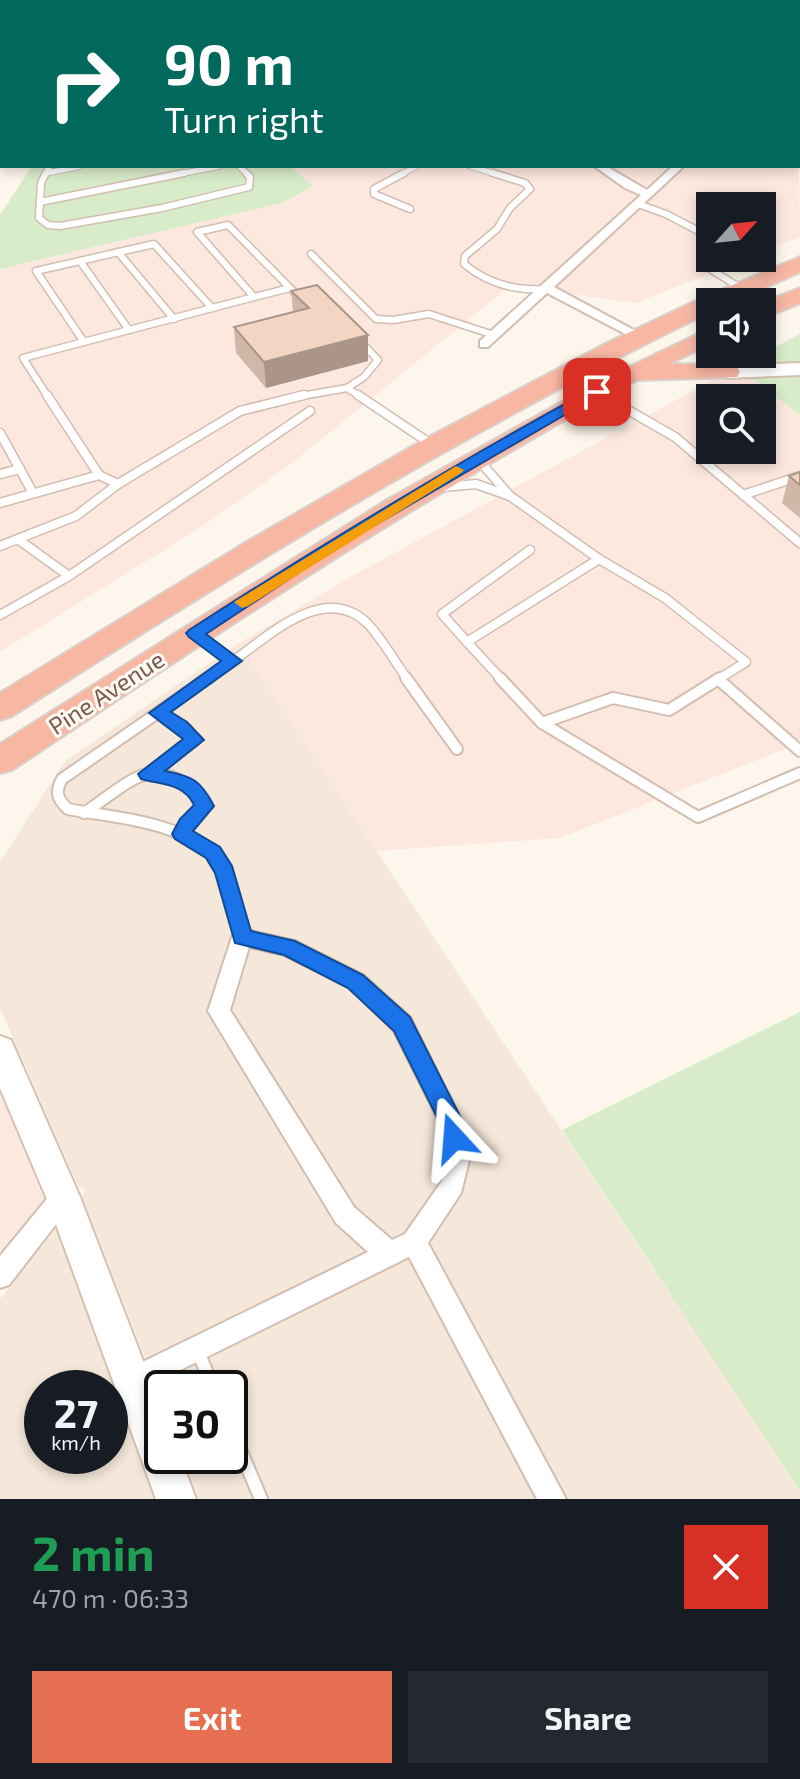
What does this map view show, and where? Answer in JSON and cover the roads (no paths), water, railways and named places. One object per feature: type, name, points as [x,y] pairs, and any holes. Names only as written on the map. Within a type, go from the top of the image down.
[{"type":"highway","name":"Pine Avenue","points":[[744,288],[800,264]]},
{"type":"highway","points":[[776,306],[800,295]]},
{"type":"highway","name":"Pine Avenue","points":[[0,708],[279,533],[431,444],[555,377],[696,310]]},
{"type":"highway","points":[[623,378],[643,358],[646,345],[639,336]]},
{"type":"highway","name":"Pine Avenue","points":[[0,761],[194,633],[420,492],[597,392],[696,341]]},
{"type":"highway","points":[[683,347],[698,364],[728,372]]},
{"type":"highway","points":[[623,378],[663,371],[728,372]]},
{"type":"highway","points":[[477,458],[462,446],[469,434],[549,392],[557,384],[555,377]]},
{"type":"highway","points":[[263,589],[281,561],[433,469],[438,456],[431,444]]},
{"type":"street","points":[[602,168],[648,194]]},
{"type":"street","points":[[484,344],[677,168]]},
{"type":"street","points":[[547,288],[639,336]]},
{"type":"street","points":[[728,372],[800,369]]},
{"type":"street","points":[[133,1380],[414,1242],[453,1185],[458,1156],[450,1120],[402,1024],[356,981],[288,947],[242,937],[219,1011],[345,1215],[389,1254]]},
{"type":"street","points":[[2,1059],[63,1197],[176,1499]]},
{"type":"street","points":[[0,1276],[63,1197]]},
{"type":"street","points":[[414,1242],[552,1499]]},
{"type":"lane","points":[[40,202],[210,168]]},
{"type":"lane","points":[[48,170],[41,183],[39,218],[48,225],[81,224],[249,187],[250,177],[241,168]]},
{"type":"lane","points":[[410,209],[374,194],[374,189],[413,168]]},
{"type":"lane","points":[[476,168],[525,183],[530,189],[510,208],[497,229],[465,256],[464,264],[482,276],[511,285],[530,290],[547,288]]},
{"type":"lane","points":[[638,204],[696,230]]},
{"type":"lane","points":[[254,297],[197,232],[228,225],[308,306]]},
{"type":"lane","points":[[84,342],[36,271],[154,244],[212,308]]},
{"type":"lane","points":[[118,252],[174,319]]},
{"type":"lane","points":[[311,254],[376,319],[387,322],[419,314],[435,315],[494,335]]},
{"type":"lane","points":[[80,261],[129,330]]},
{"type":"lane","points":[[715,272],[740,288]]},
{"type":"lane","points":[[769,272],[774,275]]},
{"type":"lane","points":[[118,484],[99,475],[23,358],[290,288]]},
{"type":"lane","points":[[0,546],[76,516],[118,484],[240,411],[324,390],[347,388],[364,377],[378,360],[357,337]]},
{"type":"lane","points":[[347,388],[431,444]]},
{"type":"lane","points":[[597,392],[675,437],[800,543]]},
{"type":"lane","points":[[0,615],[69,576],[310,411]]},
{"type":"lane","points":[[0,433],[2,442],[33,493]]},
{"type":"lane","points":[[477,458],[510,496],[583,550],[665,598],[746,662],[669,710],[613,698],[542,723]]},
{"type":"lane","points":[[0,474],[20,469]]},
{"type":"lane","points":[[0,503],[99,475]]},
{"type":"lane","points":[[743,495],[800,476]]},
{"type":"lane","points":[[420,492],[476,484],[510,496]]},
{"type":"lane","points":[[19,540],[69,576]]},
{"type":"lane","points":[[530,550],[442,614],[542,723],[698,817],[800,773]]},
{"type":"lane","points":[[467,642],[599,559]]},
{"type":"lane","points":[[242,937],[225,871],[213,853],[182,834],[68,809],[59,801],[57,788],[62,779],[313,609],[333,607],[367,623],[457,749]]},
{"type":"lane","points":[[194,633],[233,661]]},
{"type":"lane","points":[[718,679],[800,751]]},
{"type":"lane","points":[[84,813],[195,740],[158,713]]},
{"type":"lane","points":[[147,774],[179,780],[196,789],[205,806],[187,824],[182,834]]},
{"type":"lane","points":[[197,1349],[206,1370]]},
{"type":"lane","points":[[248,1468],[261,1499]]}]
